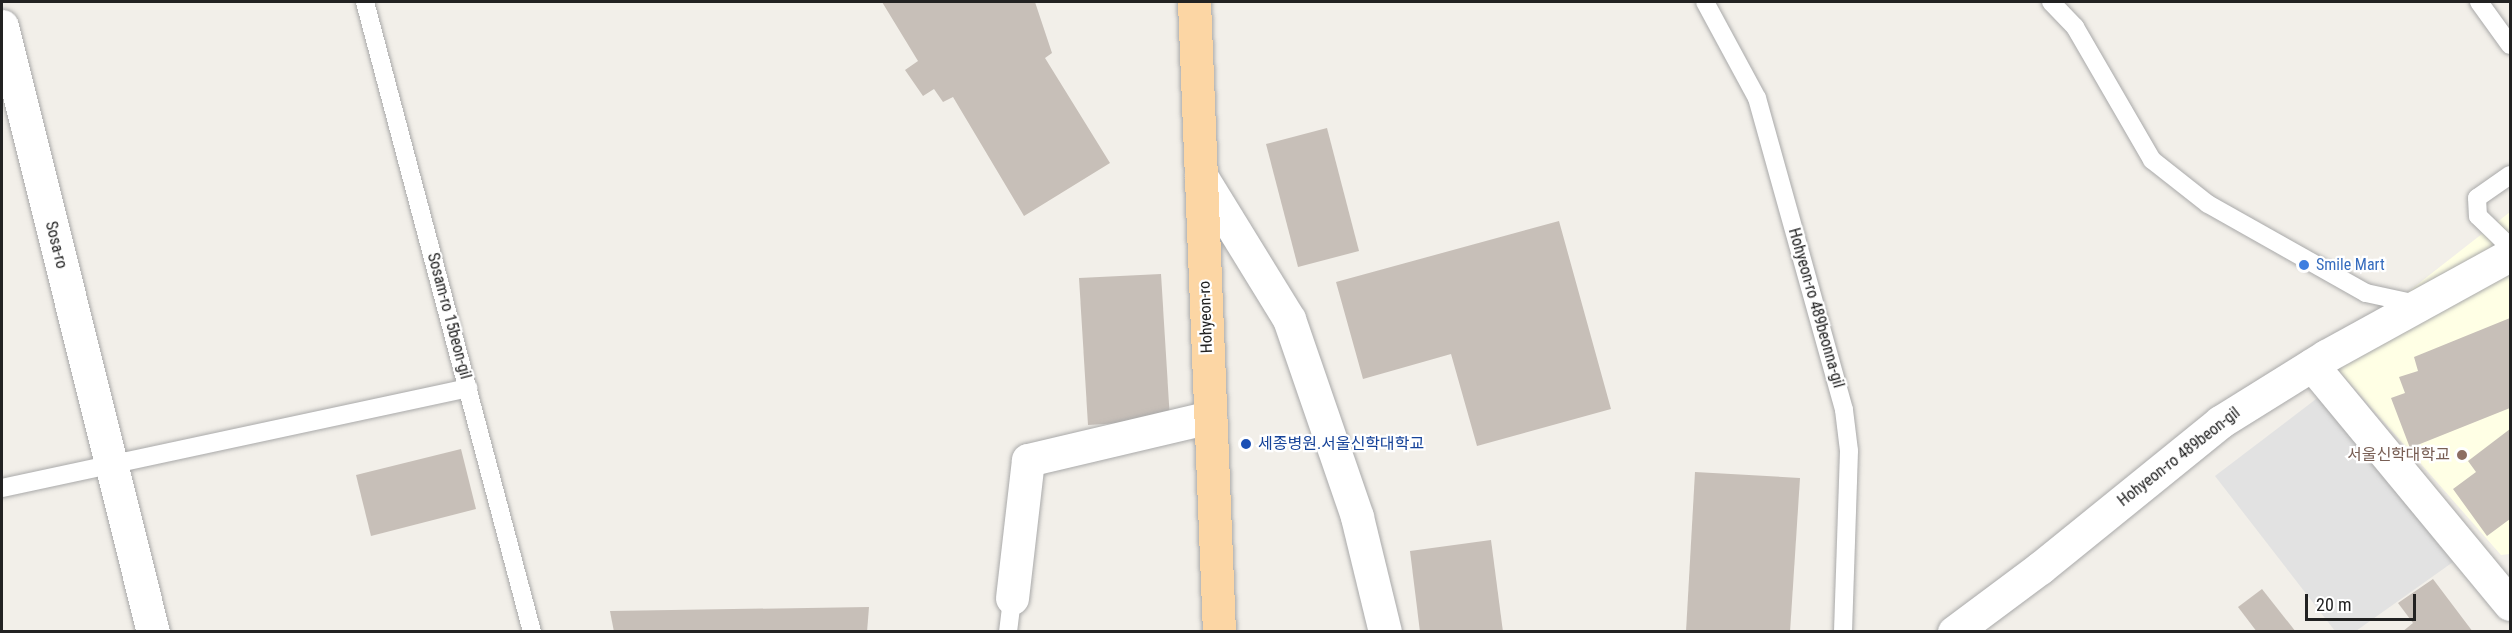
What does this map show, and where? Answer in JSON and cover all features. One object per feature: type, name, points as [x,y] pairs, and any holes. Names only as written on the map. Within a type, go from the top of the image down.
[{"type":"main road","name":"Hohyeon-ro","points":[[1194,2],[1219,632]]},
{"type":"street","name":"Sosa-ro","points":[[2,26],[153,632]]},
{"type":"street","points":[[1201,176],[1289,319],[1357,517],[1385,632]]},
{"type":"street","name":"Hohyeon-ro 489beon-gil","points":[[1954,632],[2040,568],[2220,422],[2312,364],[2511,255]]},
{"type":"street","points":[[2312,364],[2499,573],[2511,604]]},
{"type":"street","points":[[1012,598],[1028,460],[1210,417]]},
{"type":"lane","name":"Sosam-ro 15beon-gil","points":[[365,2],[532,632]]},
{"type":"lane","name":"Hohyeon-ro 489beonna-gil","points":[[1705,2],[1757,98],[1844,410],[1850,452],[1843,632]]},
{"type":"lane","points":[[2051,2],[2075,27],[2152,160],[2208,204],[2366,293],[2419,304]]},
{"type":"lane","points":[[2479,2],[2511,45]]},
{"type":"lane","points":[[2511,175],[2478,198],[2478,216],[2511,247]]},
{"type":"lane","points":[[2,488],[468,388]]},
{"type":"lane","points":[[1008,632],[1012,598]]},
{"type":"shaded area","name":"서울신학대학교","points":[[2510,212],[2510,554],[2501,555],[2326,356]]},
{"type":"shaded area","points":[[2320,396],[2453,562],[2356,631],[2335,631],[2215,476]]},
{"type":"building","points":[[882,2],[1035,2],[1052,53],[1045,58],[1110,163],[1024,216],[953,97],[943,102],[934,89],[923,96],[905,70],[918,61]]},
{"type":"building","points":[[1327,128],[1359,251],[1298,267],[1266,144]]},
{"type":"building","points":[[1559,221],[1611,409],[1477,446],[1451,354],[1363,379],[1336,282]]},
{"type":"building","points":[[1161,274],[1170,420],[1088,425],[1079,278]]},
{"type":"building","points":[[2510,318],[2510,408],[2410,448],[2391,398],[2405,393],[2399,377],[2418,371],[2414,357]]},
{"type":"building","points":[[2510,429],[2510,519],[2487,536],[2453,489],[2476,472],[2468,461]]},
{"type":"building","points":[[461,449],[476,509],[371,536],[356,475]]},
{"type":"building","points":[[1695,472],[1800,478],[1790,632],[1686,632]]},
{"type":"building","points":[[1491,540],[1503,632],[1420,632],[1410,551]]},
{"type":"building","points":[[2433,579],[2473,632],[2402,632],[2413,623],[2398,603]]},
{"type":"building","points":[[2262,589],[2296,632],[2257,632],[2238,607]]},
{"type":"building","points":[[869,607],[867,632],[614,632],[610,611]]},
{"type":"place","name":"Smile Mart","points":[[2304,265]]},
{"type":"place","name":"세종병원.서울신학대학교","points":[[1246,444]]},
{"type":"place","name":"서울신학대학교","points":[[2462,455]]}]
